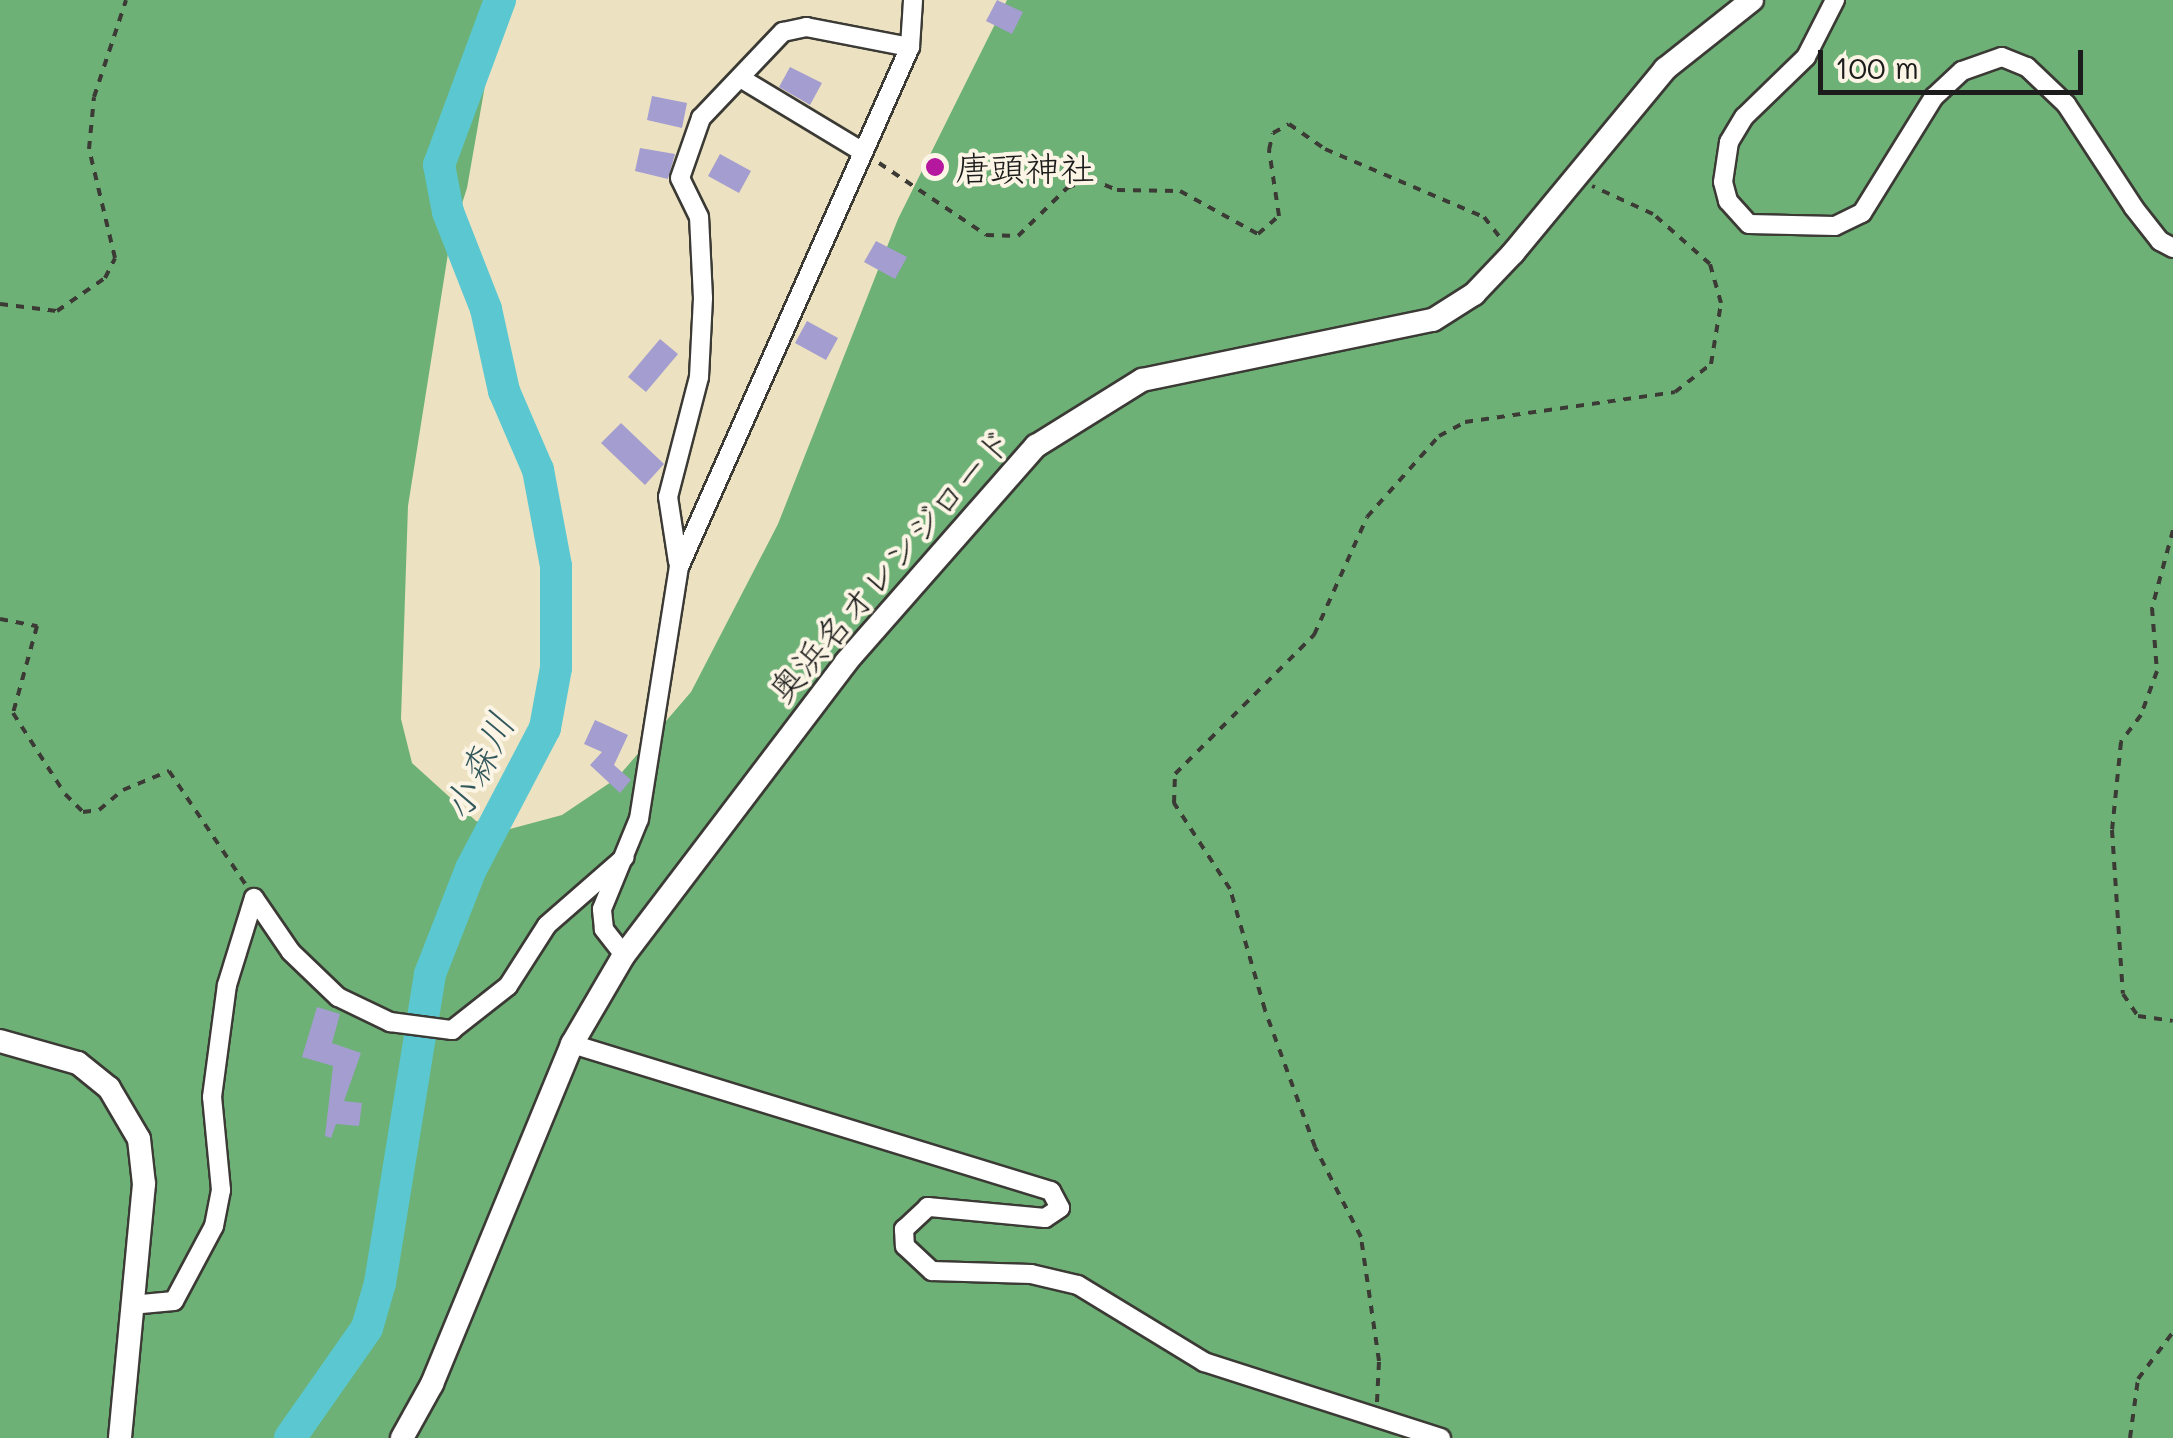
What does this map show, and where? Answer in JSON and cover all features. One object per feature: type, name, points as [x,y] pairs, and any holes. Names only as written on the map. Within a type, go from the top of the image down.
[{"type":"street","points":[[624,955],[604,929],[602,908],[626,856],[652,749],[679,567],[910,47],[912,0]]},
{"type":"street","name":"奥浜名オレンジロード","points":[[402,1438],[438,1372],[572,1044],[624,955],[846,662],[1047,437],[1142,380],[1434,320],[1474,294],[1513,253],[1664,69],[1752,0]]},
{"type":"street","points":[[1835,0],[1806,57],[1744,117],[1729,142],[1723,182],[1728,201],[1749,224],[1835,226],[1862,214],[1934,97],[1962,71],[2002,57],[2027,67],[2066,104],[2134,208],[2160,241],[2173,248]]},
{"type":"street","points":[[679,567],[668,497],[699,377],[703,298],[698,218],[680,178],[700,118],[742,79],[768,42],[806,27],[910,47]]},
{"type":"street","points":[[742,79],[863,152]]},
{"type":"street","points":[[254,898],[291,952],[338,997],[390,1022],[452,1030],[508,986],[547,924],[602,870],[626,856]]},
{"type":"street","points":[[131,1305],[174,1302],[214,1226],[221,1190],[212,1097],[228,985],[254,898]]},
{"type":"street","points":[[0,1041],[78,1064],[109,1088],[138,1139],[144,1184],[120,1438]]},
{"type":"street","points":[[572,1044],[1051,1190],[1060,1208],[1045,1218],[928,1207],[904,1228],[905,1246],[932,1271],[1031,1274],[1078,1285],[1204,1362],[1441,1438]]},
{"type":"path","points":[[0,304],[58,310],[85,296],[115,258],[88,149],[94,98],[126,0]]},
{"type":"path","points":[[863,152],[986,236],[1018,236],[1067,188],[1090,179],[1116,190],[1180,190],[1258,234],[1279,216],[1269,150],[1280,124],[1289,124],[1325,149],[1484,217],[1513,253]]},
{"type":"path","points":[[1377,1416],[1379,1360],[1361,1238],[1309,1130],[1230,889],[1174,803],[1175,774],[1314,635],[1367,517],[1439,436],[1464,422],[1675,392],[1711,364],[1722,303],[1710,264],[1653,214],[1574,178]]},
{"type":"path","points":[[2173,530],[2152,608],[2157,671],[2121,742],[2112,830],[2123,994],[2138,1016],[2173,1022]]},
{"type":"path","points":[[0,620],[37,626],[14,713],[66,794],[83,812],[99,810],[123,790],[168,771],[254,898]]},
{"type":"path","points":[[2130,1438],[2138,1380],[2173,1332]]},
{"type":"green space","points":[[0,0],[484,0],[487,74],[467,188],[450,241],[408,506],[401,719],[412,763],[476,821],[510,829],[562,815],[617,778],[691,692],[778,524],[898,219],[1007,0],[2173,0],[2173,1438],[0,1438]]},
{"type":"building","points":[[997,0],[1023,12],[1012,34],[986,21]]},
{"type":"building","points":[[790,67],[822,83],[810,105],[779,87]]},
{"type":"building","points":[[652,96],[687,103],[682,128],[647,120]]},
{"type":"building","points":[[640,148],[675,154],[668,179],[635,171]]},
{"type":"building","points":[[720,154],[751,171],[739,193],[708,176]]},
{"type":"building","points":[[876,241],[907,257],[895,279],[864,262]]},
{"type":"building","points":[[807,321],[838,338],[826,360],[795,343]]},
{"type":"building","points":[[660,339],[678,354],[646,392],[628,377]]},
{"type":"building","points":[[621,423],[664,464],[645,485],[601,443]]},
{"type":"building","points":[[595,720],[628,735],[614,765],[631,780],[620,793],[590,765],[602,752],[584,744]]},
{"type":"building","points":[[317,1007],[340,1014],[332,1043],[361,1053],[344,1101],[362,1103],[359,1126],[336,1124],[331,1138],[325,1136],[333,1066],[302,1057]]},
{"type":"waterway","name":"小森川","points":[[290,1438],[367,1328],[380,1283],[430,974],[471,869],[545,728],[556,668],[556,566],[538,470],[504,391],[486,309],[448,212],[439,165],[500,0]]},
{"type":"place","name":"唐頭神社","points":[[935,167]]}]
